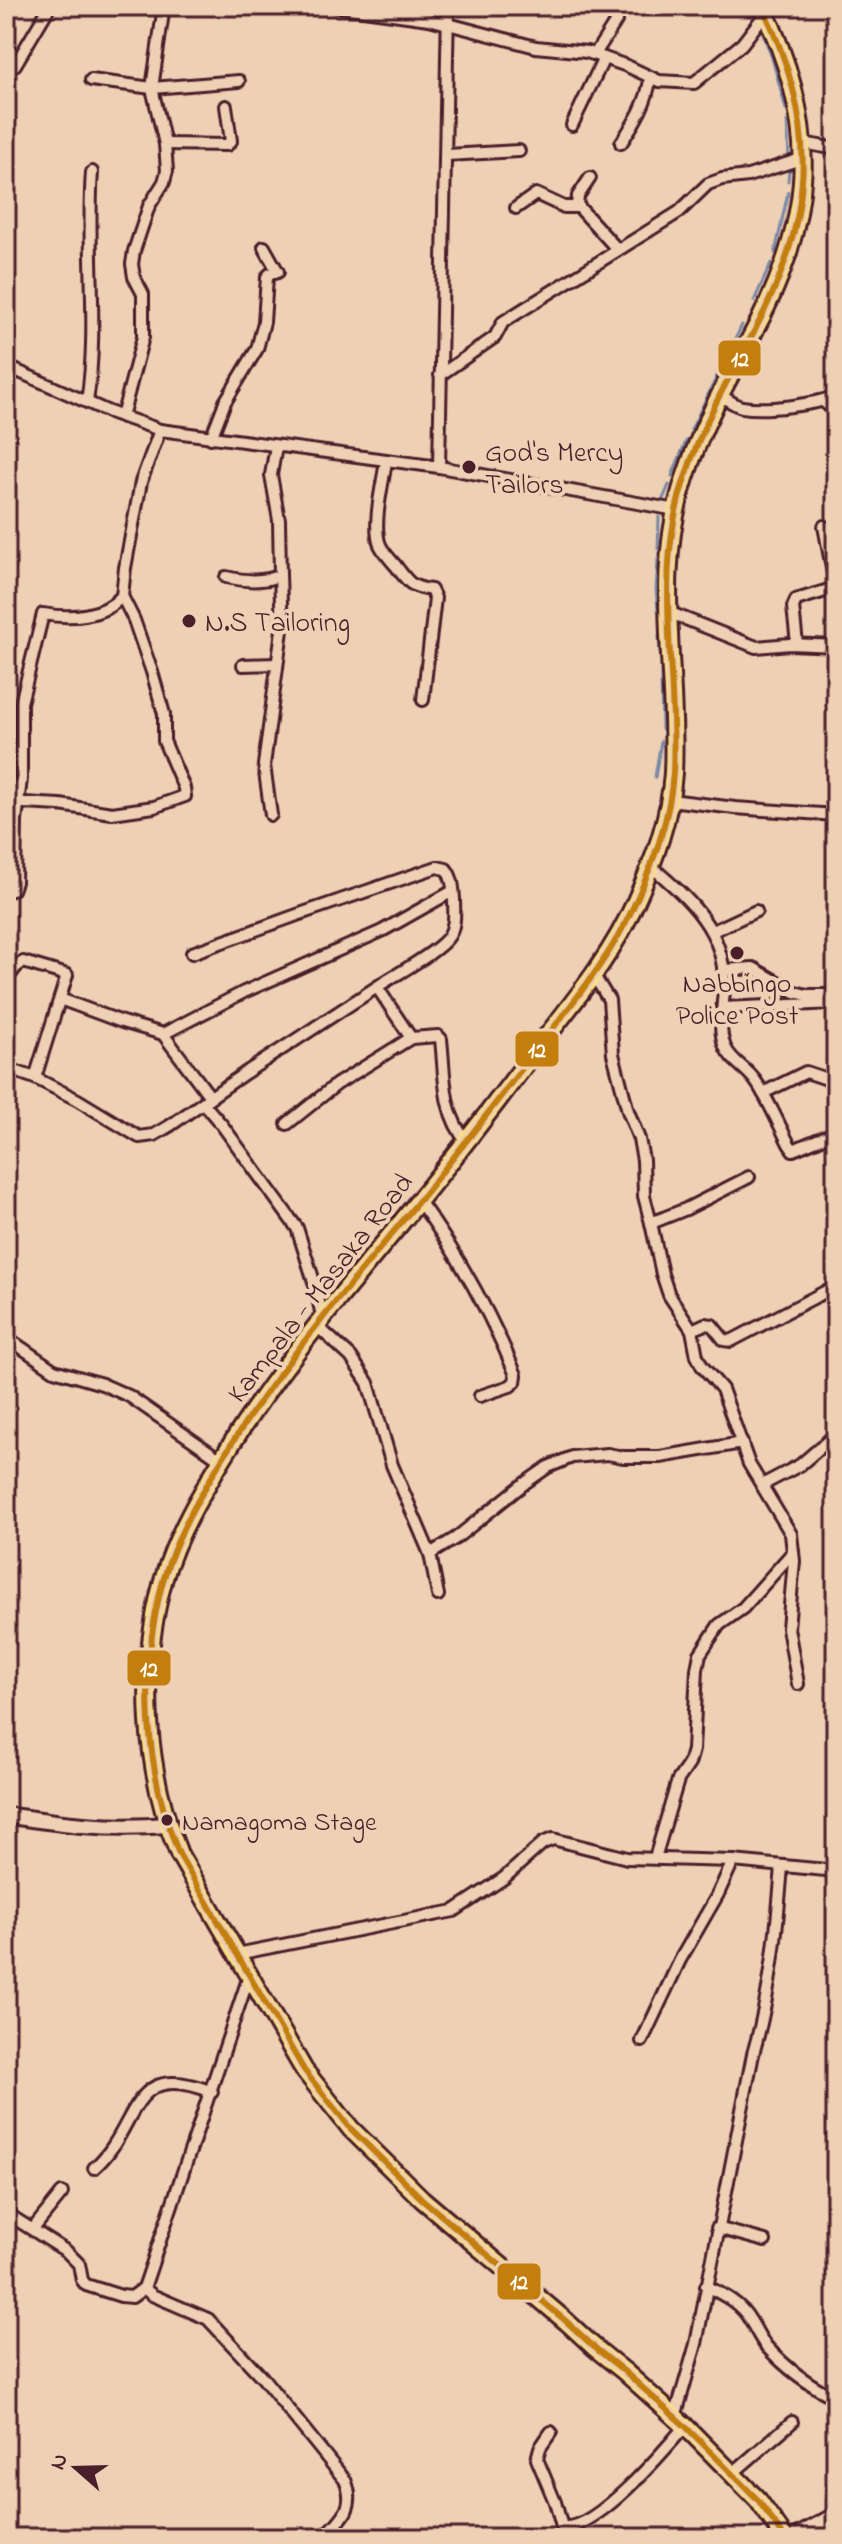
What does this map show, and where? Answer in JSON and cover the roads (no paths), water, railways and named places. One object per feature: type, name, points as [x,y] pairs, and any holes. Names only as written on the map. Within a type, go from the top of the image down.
[{"type":"main road","name":"Kampala - Masaka Road","points":[[764,10],[788,69],[804,150],[798,217],[781,274],[699,436],[676,510],[667,567],[673,736],[670,800],[651,866],[619,935],[593,974],[467,1142],[319,1321],[221,1460],[180,1536],[163,1579],[151,1657],[151,1737],[156,1778],[167,1825],[179,1854],[304,2070],[351,2129],[422,2199],[680,2421],[758,2500],[785,2538]]},
{"type":"main road","points":[[6,1815],[124,1829],[167,1825]]},
{"type":"main road","points":[[794,2538],[836,2515]]},
{"type":"street","points":[[15,65],[50,6]]},
{"type":"street","points":[[122,417],[143,337],[143,294],[134,277],[134,251],[149,206],[167,171],[165,144],[152,88],[164,6]]},
{"type":"street","points":[[334,6],[429,19],[536,47],[600,56],[659,81],[694,83],[742,44],[764,10]]},
{"type":"street","points":[[439,467],[448,6]]},
{"type":"street","points":[[572,125],[621,6]]},
{"type":"street","points":[[621,143],[638,116],[649,90],[650,78]]},
{"type":"street","points":[[91,80],[152,88],[239,81]]},
{"type":"street","points":[[165,144],[227,145],[231,141],[226,106]]},
{"type":"street","points":[[440,375],[495,337],[503,322],[679,212],[708,184],[748,176],[804,150],[836,149]]},
{"type":"street","points":[[447,155],[519,151]]},
{"type":"street","points":[[87,402],[94,336],[90,251],[92,172]]},
{"type":"street","points":[[590,178],[578,196],[579,207],[617,249]]},
{"type":"street","points":[[516,208],[536,194],[564,207],[579,207]]},
{"type":"street","points":[[211,438],[225,402],[251,362],[261,336],[267,277],[278,272],[264,247]]},
{"type":"street","points":[[6,366],[122,417],[160,430],[439,467],[676,510]]},
{"type":"street","points":[[720,395],[739,406],[751,407],[799,405],[836,396]]},
{"type":"street","points":[[823,401],[836,412]]},
{"type":"street","points":[[6,802],[60,805],[112,813],[154,807],[185,796],[164,741],[164,714],[152,672],[122,596],[141,482],[160,430]]},
{"type":"street","points":[[271,815],[264,765],[282,630],[279,520],[271,475],[276,446]]},
{"type":"street","points":[[386,461],[380,496],[379,543],[408,582],[416,588],[431,590],[435,598],[423,700]]},
{"type":"street","points":[[797,644],[793,607],[796,600],[832,589],[835,584],[829,533]]},
{"type":"street","points":[[226,577],[259,580],[280,575]]},
{"type":"street","points":[[6,892],[14,887],[10,848],[20,802],[21,703],[43,614],[74,615],[105,611],[122,596]]},
{"type":"street","points":[[668,612],[756,647],[797,644],[836,646]]},
{"type":"street","points":[[243,665],[276,664]]},
{"type":"street","points":[[670,800],[836,815]]},
{"type":"street","points":[[651,866],[695,905],[713,931],[725,970],[721,1022],[725,1046],[763,1093],[793,1150],[836,1132]]},
{"type":"street","points":[[6,1068],[35,1078],[78,1100],[142,1138],[154,1135],[447,939],[455,916],[449,872],[437,867],[192,953]]},
{"type":"street","points":[[163,1034],[244,992],[370,937],[453,891]]},
{"type":"street","points":[[713,931],[756,911]]},
{"type":"street","points":[[6,980],[23,962],[67,974],[35,1078]]},
{"type":"street","points":[[725,970],[753,968],[795,992],[836,995]]},
{"type":"street","points":[[593,974],[609,1000],[613,1054],[639,1139],[644,1196],[669,1295],[692,1330],[702,1366],[722,1389],[749,1464],[791,1534],[793,1552],[788,1628],[798,1684]]},
{"type":"street","points":[[377,987],[411,1038]]},
{"type":"street","points":[[60,999],[163,1034],[222,1125],[297,1228],[316,1288],[319,1321],[351,1357],[368,1383],[392,1465],[430,1554],[438,1595]]},
{"type":"street","points":[[723,1008],[836,1003]]},
{"type":"street","points":[[287,1124],[337,1084],[411,1038],[438,1036],[441,1039],[449,1114],[467,1142]]},
{"type":"street","points":[[763,1093],[806,1072],[827,1079],[836,1078]]},
{"type":"street","points":[[651,1223],[749,1177]]},
{"type":"street","points":[[419,1201],[477,1289],[516,1375],[515,1382],[510,1386],[480,1396]]},
{"type":"street","points":[[692,1330],[705,1324],[712,1325],[728,1342],[836,1286]]},
{"type":"street","points":[[316,1288],[338,1298]]},
{"type":"street","points":[[6,1337],[54,1370],[102,1384],[129,1396],[221,1460]]},
{"type":"street","points":[[762,1485],[800,1465],[836,1434]]},
{"type":"street","points":[[430,1554],[456,1538],[548,1467],[572,1457],[608,1454],[660,1457],[742,1443]]},
{"type":"street","points":[[655,1858],[678,1780],[689,1764],[693,1750],[700,1654],[719,1625],[743,1608],[793,1552]]},
{"type":"street","points":[[237,1954],[454,1911],[504,1878],[536,1848],[553,1839],[627,1858],[733,1861],[836,1871]]},
{"type":"street","points":[[642,2041],[680,1960],[733,1861]]},
{"type":"street","points":[[551,2432],[540,2448],[537,2459],[555,2502],[558,2535],[584,2523],[617,2500],[680,2421],[753,2054],[764,2018],[776,1946],[782,1866]]},
{"type":"street","points":[[6,2213],[74,2258],[86,2285],[132,2297],[144,2288],[249,1976]]},
{"type":"street","points":[[94,2168],[117,2143],[138,2101],[152,2088],[167,2081],[212,2092]]},
{"type":"street","points":[[33,2229],[62,2193]]},
{"type":"street","points":[[717,2228],[765,2241]]},
{"type":"street","points":[[706,2286],[730,2299],[745,2312],[755,2333],[802,2379],[836,2398]]},
{"type":"street","points":[[144,2288],[152,2295],[208,2319],[262,2377],[345,2480],[351,2493],[351,2503],[323,2538]]},
{"type":"street","points":[[733,2473],[792,2422]]},
{"type":"waterway","points":[[750,6],[755,14]]},
{"type":"waterway","points":[[761,28],[786,109]]},
{"type":"waterway","points":[[787,121],[789,158]]},
{"type":"waterway","points":[[788,181],[789,170]]},
{"type":"waterway","points":[[775,253],[788,192]]},
{"type":"waterway","points":[[754,301],[771,263]]},
{"type":"waterway","points":[[726,358],[742,325]]},
{"type":"waterway","points":[[691,430],[721,368]]},
{"type":"waterway","points":[[672,476],[686,441]]},
{"type":"waterway","points":[[663,499],[669,485]]},
{"type":"waterway","points":[[658,549],[659,517]]},
{"type":"waterway","points":[[658,559],[658,610]]},
{"type":"waterway","points":[[659,636],[660,653]]},
{"type":"waterway","points":[[661,671],[662,729]]},
{"type":"waterway","points":[[655,777],[661,741]]},
{"type":"place","name":"God's Mercy Tailors","points":[[469,467]]},
{"type":"place","name":"N.S Tailoring","points":[[189,621]]},
{"type":"place","name":"Nabbingo Police Post","points":[[737,953]]},
{"type":"place","name":"Namagoma Stage","points":[[167,1820]]}]
